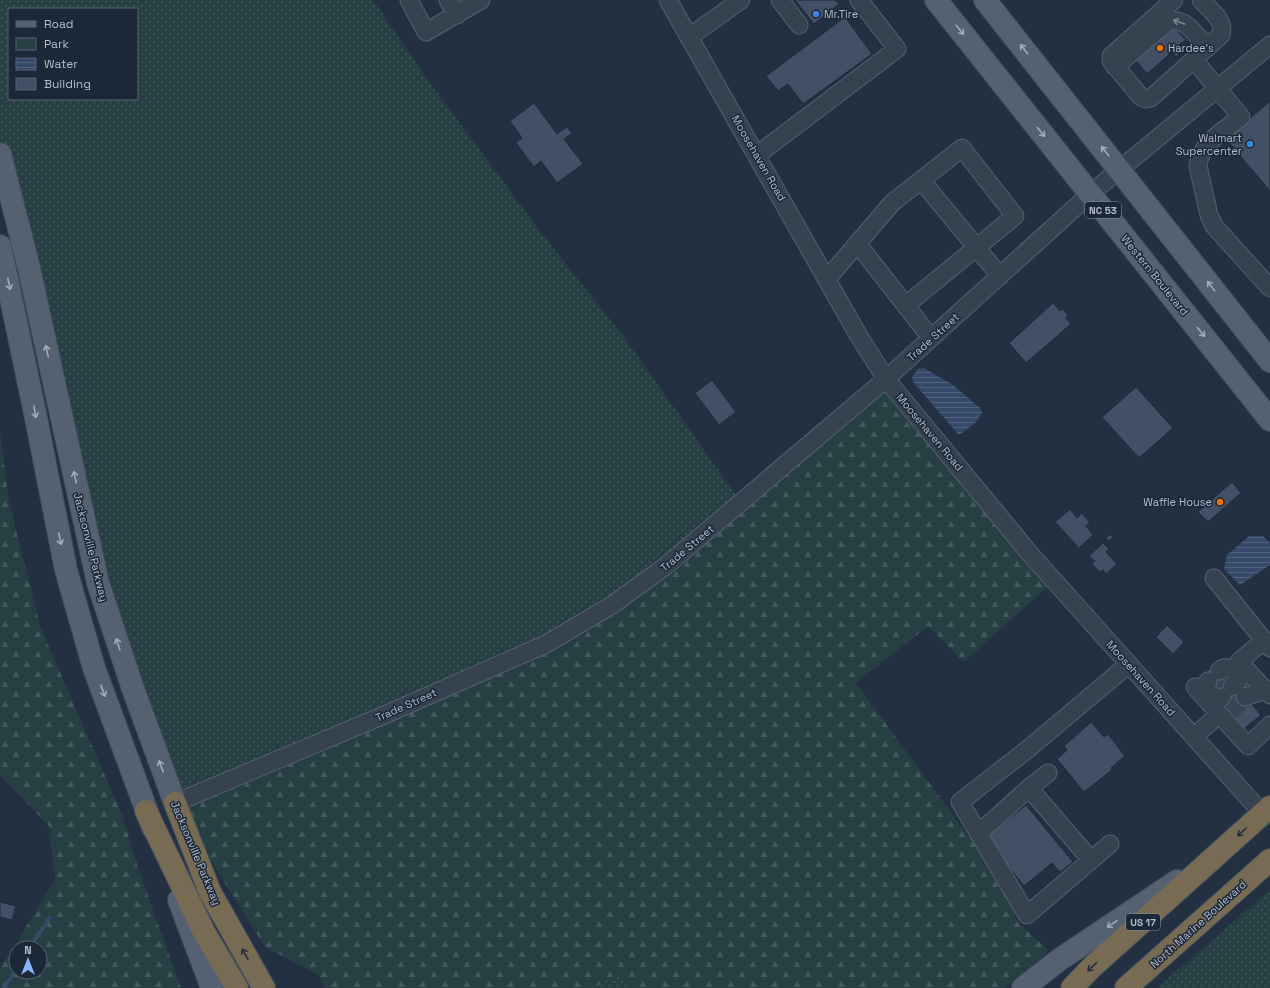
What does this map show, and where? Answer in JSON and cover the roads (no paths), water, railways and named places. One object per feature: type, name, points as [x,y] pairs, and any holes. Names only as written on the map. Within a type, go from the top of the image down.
[{"type":"highway","name":"Jacksonville Parkway","points":[[175,803],[210,892],[264,988]]},
{"type":"highway","name":"US 17","points":[[1072,988],[1092,967],[1266,810]]},
{"type":"highway","points":[[146,811],[204,932],[237,988]]},
{"type":"highway","name":"North Marine Boulevard","points":[[1126,988],[1270,860]]},
{"type":"main road","name":"Western Boulevard","points":[[936,0],[1270,420]]},
{"type":"main road","points":[[985,0],[1270,361]]},
{"type":"main road","name":"Jacksonville Parkway","points":[[0,154],[29,268],[98,583],[132,686],[175,803]]},
{"type":"main road","points":[[0,194],[9,224],[29,268]]},
{"type":"main road","points":[[0,246],[34,405],[66,570],[94,668],[212,988]]},
{"type":"main road","points":[[1023,988],[1059,960],[1215,856]]},
{"type":"street","points":[[409,0],[426,32],[482,0]]},
{"type":"street","points":[[448,0],[457,15]]},
{"type":"street","name":"Moosehaven Road","points":[[668,0],[860,338],[886,379],[1031,554],[1194,737],[1266,810]]},
{"type":"street","points":[[689,37],[741,0]]},
{"type":"street","points":[[780,0],[799,25]]},
{"type":"street","points":[[757,155],[897,49],[859,0]]},
{"type":"street","points":[[1174,0],[1113,52],[1111,56],[1111,61],[1115,67],[1141,97],[1146,99],[1151,98],[1221,35],[1223,30],[1222,23],[1201,0]]},
{"type":"street","points":[[1115,67],[1167,22],[1172,20],[1178,20],[1188,26],[1207,48]]},
{"type":"street","name":"Trade Street","points":[[175,803],[382,716],[546,644],[612,605],[667,565],[886,379],[1090,194],[1270,45]]},
{"type":"street","points":[[1194,60],[1241,117],[1206,145],[1199,158],[1198,166],[1209,216],[1214,226],[1270,288]]},
{"type":"street","points":[[827,279],[892,203],[962,148],[1015,216],[976,246],[906,305]]},
{"type":"street","points":[[921,180],[1000,276]]},
{"type":"street","points":[[857,243],[931,338]]},
{"type":"street","points":[[1214,578],[1267,644],[1229,686],[1228,718],[1248,746],[1270,725]]},
{"type":"street","points":[[1110,844],[1027,915],[960,802],[1028,749],[1129,664]]},
{"type":"street","points":[[1194,737],[1228,718]]},
{"type":"street","points":[[979,833],[1048,773]]},
{"type":"street","points":[[1029,788],[1091,860]]},
{"type":"water","points":[[924,368],[953,385],[980,408],[982,413],[975,423],[959,435],[913,382],[912,377],[918,369]]},
{"type":"water","points":[[1249,536],[1263,536],[1270,543],[1270,565],[1240,585],[1224,569],[1227,555]]},
{"type":"waterway","points":[[35,940],[50,917]]},
{"type":"waterway","points":[[4,988],[9,980]]},
{"type":"tunnel","points":[[1213,687],[1224,677]]},
{"type":"tunnel","points":[[1230,713],[1245,697]]},
{"type":"place","name":"Mr.Tire","points":[[816,14]]},
{"type":"place","name":"Hardee's","points":[[1160,48]]},
{"type":"place","name":"Walmart Supercenter","points":[[1250,144]]},
{"type":"place","name":"Waffle House","points":[[1220,502]]}]
